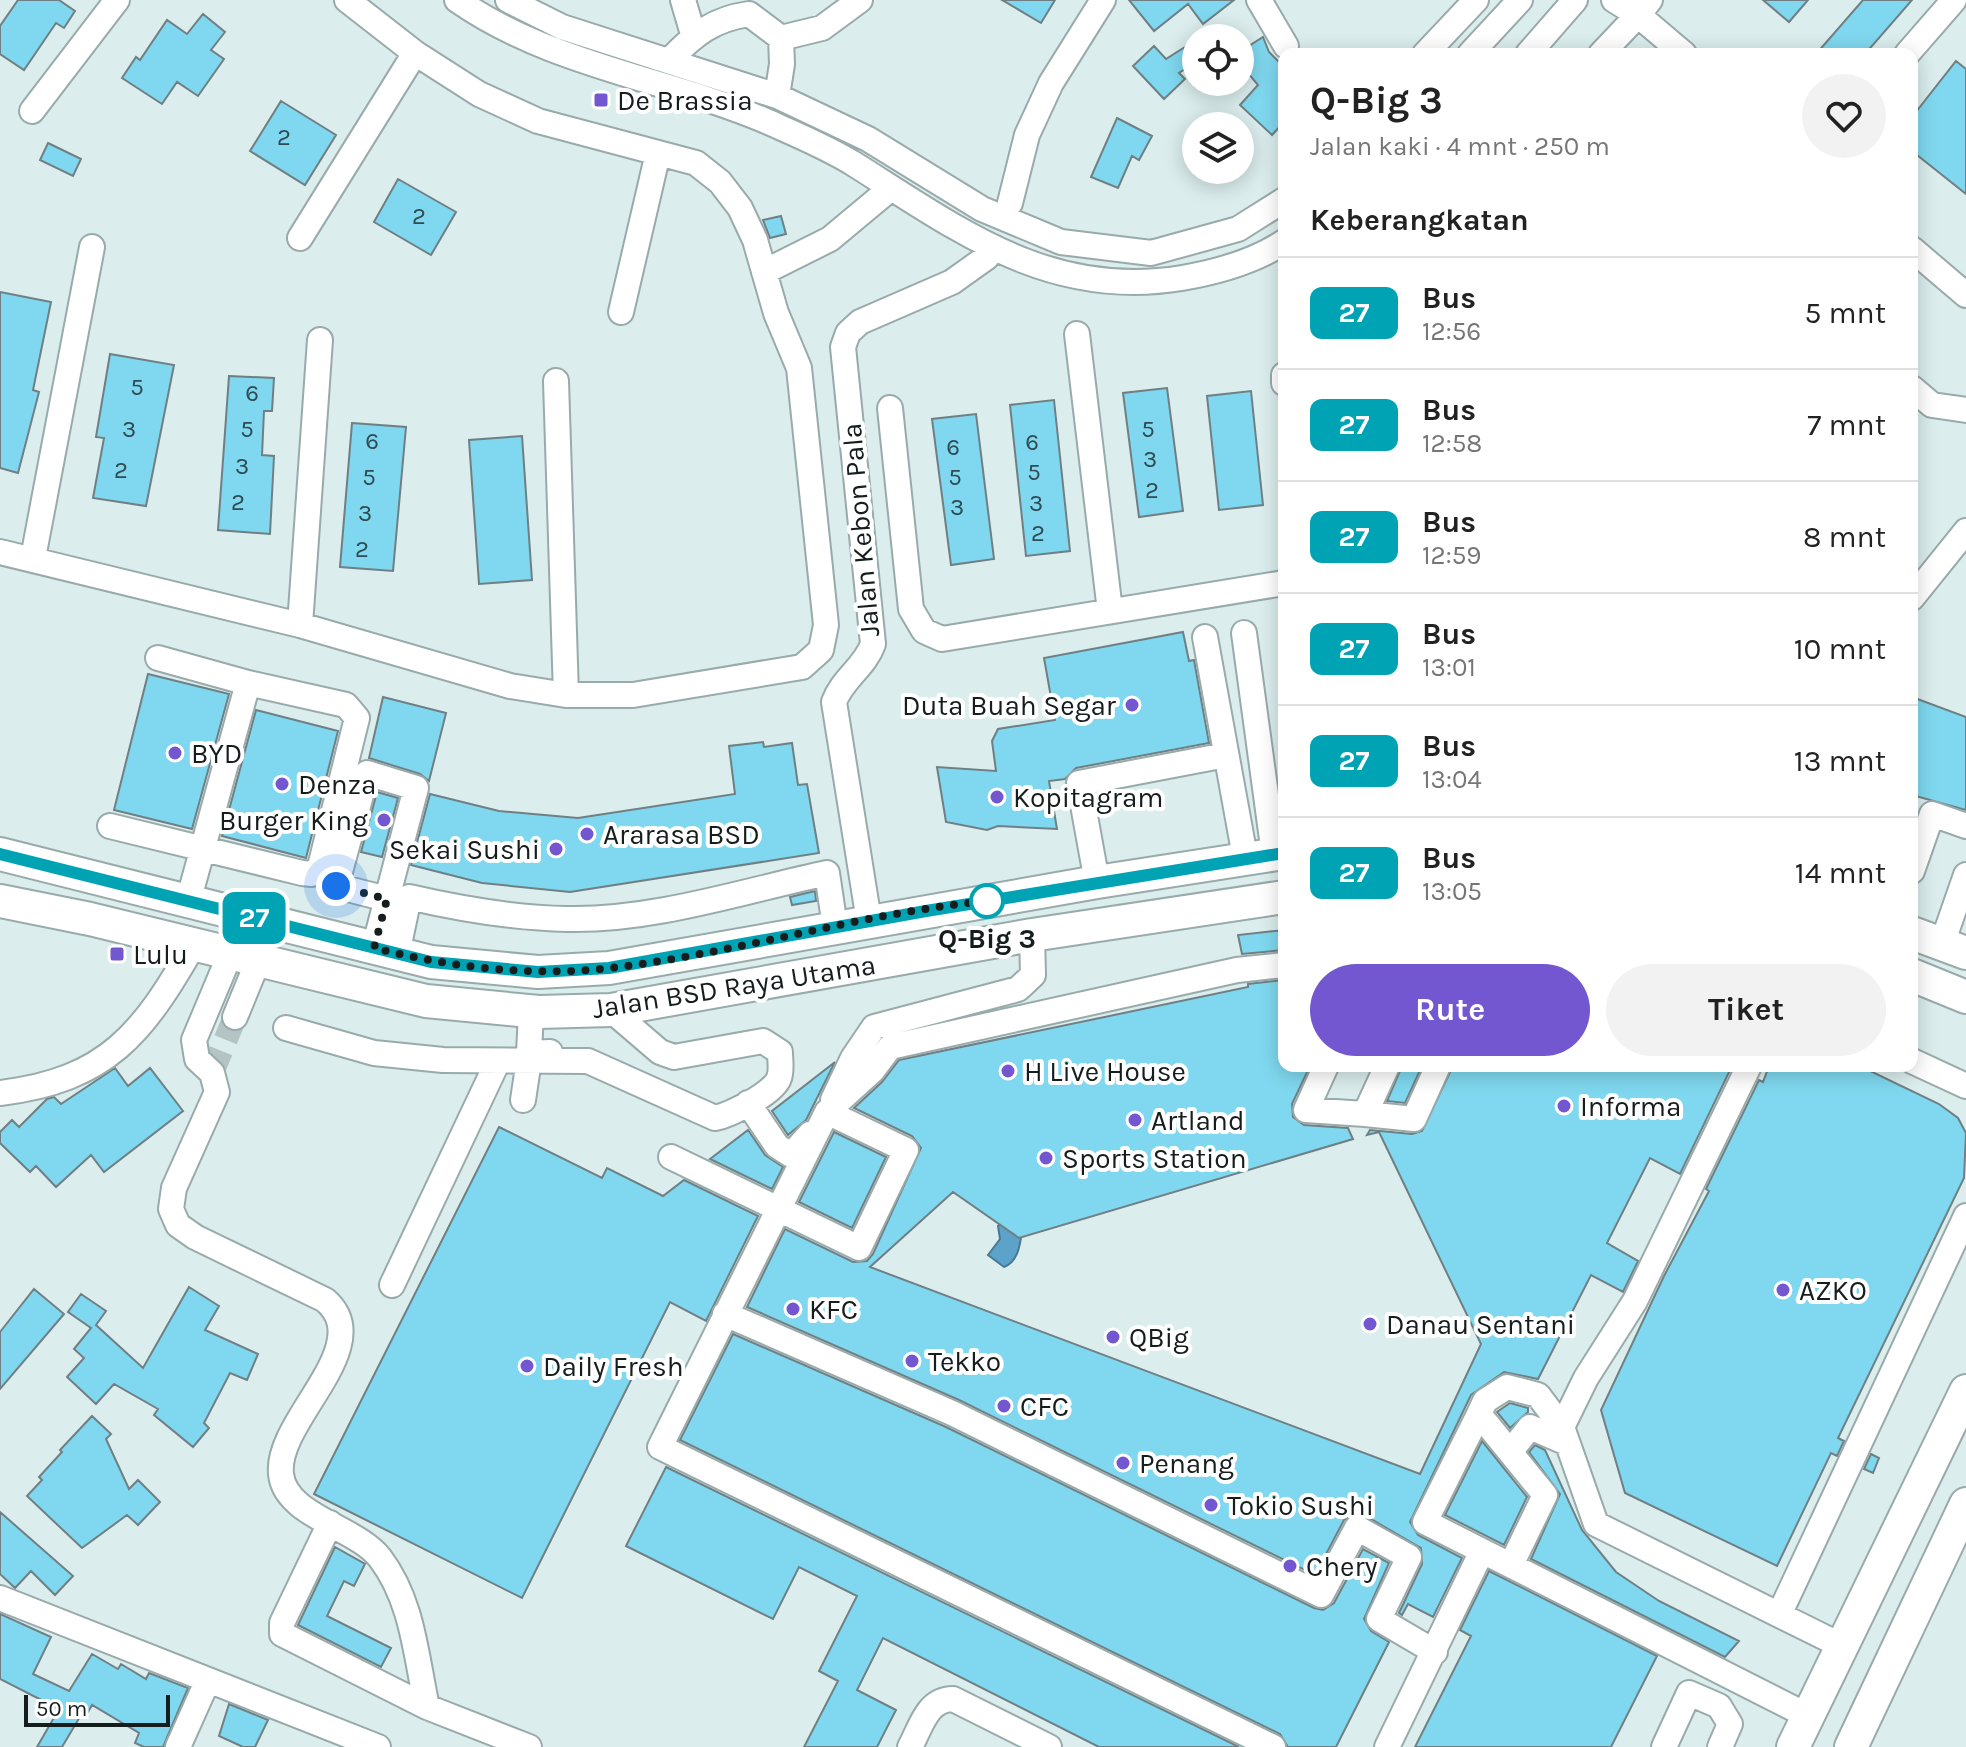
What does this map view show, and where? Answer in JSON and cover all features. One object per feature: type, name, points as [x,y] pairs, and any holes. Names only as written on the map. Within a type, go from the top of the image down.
[{"type":"main road","name":"Jalan BSD Raya Utama","points":[[0,854],[385,951],[458,966],[538,972],[609,968],[1267,855]]},
{"type":"main road","name":"Jalan BSD Raya Utama","points":[[0,901],[194,944],[426,1001],[531,1012],[611,1010],[1032,935],[1278,898]]},
{"type":"main road","points":[[720,949],[731,991]]},
{"type":"main road","points":[[1918,977],[1966,997]]},
{"type":"main road","points":[[1793,1747],[1966,1391]]},
{"type":"main road","points":[[1851,1747],[1966,1504]]},
{"type":"street","points":[[32,111],[117,0]]},
{"type":"street","points":[[0,552],[33,558],[177,598],[300,625],[510,686],[566,695],[633,695],[802,667],[821,650],[826,625],[799,368],[776,313],[740,208],[720,182],[696,163],[538,121],[479,94],[415,53],[347,0]]},
{"type":"street","points":[[457,0],[544,48],[679,88],[767,122],[852,162],[970,238],[1054,272],[1103,281],[1151,283],[1216,271],[1278,246]]},
{"type":"street","points":[[508,0],[562,27],[777,96],[868,139],[949,191],[1028,230],[1061,242],[1151,253],[1238,229],[1278,204]]},
{"type":"street","points":[[683,0],[693,34]]},
{"type":"street","points":[[781,38],[822,28],[860,0]]},
{"type":"street","points":[[1010,203],[1027,135],[1051,83],[1103,0]]},
{"type":"street","points":[[1259,0],[1286,46]]},
{"type":"street","points":[[1431,48],[1476,0]]},
{"type":"street","points":[[1476,48],[1520,0]]},
{"type":"street","points":[[1533,48],[1575,0]]},
{"type":"street","points":[[1614,0],[1644,7],[1679,48]]},
{"type":"street","points":[[1912,48],[1954,0]]},
{"type":"street","points":[[670,60],[693,34],[746,7],[781,38],[782,64],[777,96]]},
{"type":"street","points":[[1606,48],[1644,7]]},
{"type":"street","points":[[300,238],[415,53]]},
{"type":"street","points":[[621,312],[658,153]]},
{"type":"street","points":[[764,272],[830,239],[890,189]]},
{"type":"street","points":[[33,558],[92,247]]},
{"type":"street","points":[[1151,253],[1151,283]]},
{"type":"street","points":[[1918,254],[1966,295]]},
{"type":"street","name":"Jalan Kebon Pala","points":[[869,921],[834,702],[838,692],[866,660],[873,644],[843,347],[848,333],[860,322],[952,282],[987,257]]},
{"type":"street","points":[[1077,334],[1110,611]]},
{"type":"street","points":[[300,625],[320,340]]},
{"type":"street","points":[[556,381],[566,695]]},
{"type":"street","points":[[1918,393],[1932,405],[1966,410]]},
{"type":"street","points":[[890,408],[911,609],[924,631],[942,639],[1278,584]]},
{"type":"street","points":[[1918,591],[1966,531]]},
{"type":"street","points":[[1244,633],[1267,855]]},
{"type":"street","points":[[1205,637],[1226,755],[1267,855]]},
{"type":"street","points":[[110,826],[302,873],[312,874],[320,867],[357,718],[355,712],[346,705],[248,683],[158,658]]},
{"type":"street","points":[[188,902],[248,683]]},
{"type":"street","points":[[1097,882],[1079,783],[1226,755]]},
{"type":"street","points":[[385,951],[398,898],[416,788],[367,773],[336,886],[398,898],[471,911],[567,919],[630,915],[827,873],[835,927]]},
{"type":"street","points":[[1918,854],[1932,814],[1966,826]]},
{"type":"street","points":[[1940,943],[1966,875]]},
{"type":"street","points":[[1032,935],[1033,975],[1018,989],[874,1027],[853,1058],[660,1447],[1273,1747]]},
{"type":"street","points":[[0,1093],[61,1082],[101,1061],[121,1046],[162,1000],[194,944]]},
{"type":"street","points":[[235,1017],[244,957]]},
{"type":"street","points":[[244,957],[194,1040],[197,1059],[212,1073],[217,1092],[174,1188],[171,1209],[178,1225],[195,1237],[325,1300],[336,1309],[341,1322],[340,1345],[284,1450],[281,1464],[285,1489],[294,1500],[361,1541],[380,1557],[409,1617],[427,1707]]},
{"type":"street","points":[[748,1103],[777,1146],[791,1155],[827,1112],[872,1071],[890,1047],[1237,970],[1278,966]]},
{"type":"street","points":[[286,1028],[374,1053],[443,1060],[588,1061],[715,1118],[774,1087],[780,1076],[780,1052],[763,1041],[674,1057],[660,1052],[611,1010]]},
{"type":"street","points":[[531,1012],[529,1053],[593,1052],[699,1103]]},
{"type":"street","points":[[523,1100],[529,1060]]},
{"type":"street","points":[[392,1285],[498,1061]]},
{"type":"street","points":[[1918,1064],[1966,1086]]},
{"type":"street","points":[[1323,1072],[1306,1110],[1414,1119],[1435,1072]]},
{"type":"street","points":[[1365,1114],[1384,1072]]},
{"type":"street","points":[[1565,1435],[1586,1378],[1635,1301],[1746,1072]]},
{"type":"street","points":[[671,1157],[859,1248],[906,1150],[827,1112]]},
{"type":"street","points":[[1779,1615],[1966,1216]]},
{"type":"street","points":[[725,1314],[952,1413],[1321,1595],[1357,1528],[1409,1557],[1379,1619],[1435,1652]]},
{"type":"street","points":[[1808,1716],[1425,1522],[1485,1401],[1495,1391],[1507,1387],[1538,1395],[1565,1435],[1596,1524],[1842,1646]]},
{"type":"street","points":[[1479,1414],[1545,1495],[1511,1565]]},
{"type":"street","points":[[1510,1452],[1530,1427],[1565,1435]]},
{"type":"street","points":[[330,1523],[282,1623],[282,1634],[427,1707],[529,1747]]},
{"type":"street","points":[[1387,1747],[1482,1551]]},
{"type":"street","points":[[0,1598],[378,1747]]},
{"type":"street","points":[[178,1747],[207,1682]]},
{"type":"street","points":[[1719,1706],[1733,1684],[1741,1682]]},
{"type":"street","points":[[1664,1747],[1687,1694],[1719,1706],[1730,1724],[1720,1747]]},
{"type":"street","points":[[910,1747],[930,1708],[941,1699],[953,1699],[1049,1747]]},
{"type":"water","points":[[1004,1221],[1022,1231],[1015,1257],[1004,1267],[988,1255],[1000,1239],[998,1226]]},
{"type":"building","points":[[18,0],[59,0],[75,11],[64,28],[56,23],[24,70],[0,54],[0,26]]},
{"type":"building","points":[[1002,0],[1055,0],[1041,23]]},
{"type":"building","points":[[1129,0],[1234,0],[1203,24],[1188,4],[1154,31]]},
{"type":"building","points":[[1763,0],[1808,0],[1789,22]]},
{"type":"building","points":[[1863,0],[1912,0],[1870,48],[1821,48]]},
{"type":"building","points":[[203,14],[225,32],[211,50],[224,59],[198,96],[177,82],[162,104],[122,78],[136,57],[140,60],[167,20],[187,34]]},
{"type":"building","points":[[1263,37],[1269,52],[1278,61],[1278,128],[1272,135],[1254,118],[1254,112],[1247,112],[1240,105],[1248,96],[1254,96],[1258,85],[1254,80],[1254,43]]},
{"type":"building","points":[[1154,46],[1166,59],[1182,49],[1182,71],[1179,73],[1182,82],[1164,99],[1133,66]]},
{"type":"building","points":[[1956,61],[1966,69],[1966,194],[1918,156],[1918,109]]},
{"type":"building","points":[[281,101],[336,135],[305,185],[250,151]]},
{"type":"building","points":[[1117,118],[1152,136],[1139,160],[1132,156],[1118,188],[1091,177]]},
{"type":"building","points":[[48,143],[81,159],[73,176],[40,160]]},
{"type":"building","points":[[398,179],[456,212],[431,255],[374,222]]},
{"type":"building","points":[[781,216],[786,234],[770,238],[763,220]]},
{"type":"building","points":[[0,292],[51,302],[33,390],[39,392],[18,473],[0,468]]},
{"type":"building","points":[[110,354],[174,365],[146,506],[93,498],[104,438],[96,437]]},
{"type":"building","points":[[229,376],[274,378],[272,411],[264,411],[262,455],[274,456],[270,534],[218,530]]},
{"type":"building","points":[[1167,388],[1183,511],[1139,517],[1123,393]]},
{"type":"building","points":[[1251,391],[1263,505],[1219,510],[1207,396]]},
{"type":"building","points":[[1054,400],[1070,551],[1026,556],[1010,405]]},
{"type":"building","points":[[976,414],[994,559],[951,565],[932,419]]},
{"type":"building","points":[[352,423],[406,427],[393,571],[340,567]]},
{"type":"building","points":[[522,436],[532,580],[479,584],[469,440]]},
{"type":"building","name":"Duta Buah Segar","points":[[1183,632],[1189,661],[1194,660],[1209,743],[1076,768],[1065,779],[1049,781],[1057,829],[998,826],[987,830],[946,822],[937,767],[996,771],[992,741],[998,729],[1055,720],[1044,658]]},
{"type":"building","name":"BYD","points":[[148,674],[229,694],[192,829],[114,810]]},
{"type":"building","points":[[383,697],[446,713],[429,781],[420,774],[369,758]]},
{"type":"building","points":[[1918,699],[1966,717],[1966,810],[1918,797]]},
{"type":"building","name":"Denza","points":[[256,710],[338,731],[306,858],[222,836]]},
{"type":"building","name":"Ararasa BSD","points":[[763,742],[764,747],[792,743],[798,785],[807,784],[819,853],[570,892],[482,883],[411,865],[430,794],[499,811],[578,818],[735,794],[729,746]]},
{"type":"building","points":[[377,792],[398,798],[382,857],[361,852]]},
{"type":"building","points":[[815,891],[816,901],[792,905],[790,897]]},
{"type":"building","points":[[1278,931],[1278,951],[1242,954],[1238,935]]},
{"type":"building","points":[[1278,981],[1278,1072],[1307,1072],[1292,1104],[1293,1117],[1304,1125],[1348,1128],[1353,1139],[1019,1238],[953,1192],[870,1267],[1420,1474],[1481,1344],[1379,1132],[1367,1135],[1370,1130],[1412,1134],[1422,1131],[1450,1072],[1729,1072],[1680,1174],[1650,1158],[1607,1243],[1638,1261],[1623,1292],[1591,1275],[1538,1379],[1504,1372],[1471,1395],[1410,1522],[1418,1535],[1462,1558],[1433,1617],[1408,1604],[1402,1615],[1399,1613],[1422,1564],[1421,1548],[1364,1515],[1356,1513],[1344,1520],[1315,1575],[959,1400],[747,1307],[785,1229],[853,1262],[867,1261],[873,1254],[921,1148],[912,1136],[854,1108],[882,1082],[899,1060],[1248,987],[1248,984]]},
{"type":"building","points":[[835,1062],[806,1120],[788,1135],[772,1111]]},
{"type":"building","points":[[115,1068],[128,1086],[150,1068],[183,1111],[104,1172],[91,1155],[56,1187],[36,1166],[30,1172],[0,1143],[0,1132],[12,1120],[19,1127],[47,1099],[54,1097],[61,1104]]},
{"type":"building","points":[[1399,1072],[1419,1072],[1405,1103],[1387,1101]]},
{"type":"building","points":[[1767,1072],[1872,1072],[1939,1104],[1958,1118],[1966,1133],[1964,1178],[1838,1438],[1844,1441],[1837,1456],[1831,1453],[1777,1566],[1625,1493],[1601,1410],[1664,1276],[1709,1191],[1706,1189],[1759,1080],[1763,1082]]},
{"type":"building","points":[[499,1127],[602,1178],[607,1168],[663,1196],[684,1180],[758,1216],[706,1321],[670,1302],[522,1598],[314,1494]]},
{"type":"building","points":[[748,1130],[765,1155],[783,1167],[772,1189],[710,1159]]},
{"type":"building","points":[[834,1132],[886,1157],[852,1228],[799,1202]]},
{"type":"building","points":[[189,1287],[219,1306],[205,1330],[258,1354],[247,1380],[230,1373],[204,1423],[209,1428],[193,1447],[154,1415],[158,1409],[114,1384],[96,1404],[67,1377],[84,1358],[74,1349],[91,1328],[68,1312],[81,1294],[106,1311],[96,1325],[143,1368]]},
{"type":"building","points":[[34,1289],[64,1314],[0,1389],[0,1332]]},
{"type":"building","points":[[733,1334],[946,1427],[1314,1608],[1323,1610],[1334,1603],[1363,1549],[1389,1563],[1364,1619],[1371,1631],[1389,1642],[1336,1747],[1288,1747],[1280,1734],[680,1440]]},
{"type":"building","points":[[1510,1403],[1528,1408],[1528,1412],[1510,1428],[1497,1412]]},
{"type":"building","points":[[92,1416],[111,1434],[106,1439],[129,1489],[138,1480],[160,1502],[138,1525],[127,1515],[82,1548],[27,1496],[42,1480],[39,1477],[62,1452],[60,1450]]},
{"type":"building","points":[[1482,1441],[1527,1497],[1504,1545],[1445,1515]]},
{"type":"building","points":[[1535,1445],[1545,1450],[1582,1530],[1616,1572],[1659,1601],[1739,1641],[1725,1657],[1531,1559],[1560,1494],[1529,1452]]},
{"type":"building","points":[[1871,1454],[1879,1458],[1873,1473],[1864,1469]]},
{"type":"building","points":[[666,1467],[1239,1747],[1099,1747],[883,1638],[857,1690],[896,1710],[877,1747],[804,1747],[838,1681],[819,1671],[857,1596],[799,1567],[773,1619],[626,1546]]},
{"type":"building","points":[[0,1512],[73,1576],[55,1595],[31,1571],[15,1588],[0,1574]]},
{"type":"building","points":[[335,1547],[365,1564],[354,1586],[344,1581],[327,1616],[391,1648],[381,1667],[298,1625]]},
{"type":"building","points":[[1489,1571],[1657,1656],[1611,1747],[1415,1747],[1471,1636],[1460,1630]]},
{"type":"building","points":[[0,1614],[51,1637],[33,1674],[69,1691],[92,1654],[118,1669],[121,1664],[146,1679],[149,1673],[188,1688],[163,1747],[144,1747],[135,1743],[139,1733],[92,1705],[88,1712],[84,1710],[62,1747],[37,1747],[59,1709],[0,1679]]},
{"type":"building","points":[[229,1704],[268,1720],[255,1747],[243,1747],[219,1736]]},
{"type":"tunnel","points":[[212,1073],[235,1017]]},
{"type":"bus line","name":"27","points":[[0,854],[431,962],[538,972],[609,968],[926,911],[1278,854]]},
{"type":"place","name":"De Brassia","points":[[601,100]]},
{"type":"place","name":"Duta Buah Segar","points":[[1132,705]]},
{"type":"place","name":"BYD","points":[[175,753]]},
{"type":"place","name":"Denza","points":[[282,784]]},
{"type":"place","name":"Kopitagram","points":[[997,797]]},
{"type":"place","name":"Burger King","points":[[384,820]]},
{"type":"place","name":"Ararasa BSD","points":[[587,834]]},
{"type":"place","name":"Sekai Sushi","points":[[556,849]]},
{"type":"place","name":"Q-Big 3","points":[[987,901]]},
{"type":"place","name":"Lulu","points":[[117,954]]},
{"type":"place","name":"H Live House","points":[[1008,1071]]},
{"type":"place","name":"Informa","points":[[1564,1106]]},
{"type":"place","name":"Artland","points":[[1135,1120]]},
{"type":"place","name":"Sports Station","points":[[1046,1158]]},
{"type":"place","name":"AZKO","points":[[1783,1290]]},
{"type":"place","name":"KFC","points":[[793,1309]]},
{"type":"place","name":"Danau Sentani","points":[[1370,1324]]},
{"type":"place","name":"QBig","points":[[1113,1337]]},
{"type":"place","name":"Tekko","points":[[912,1361]]},
{"type":"place","name":"Daily Fresh","points":[[527,1366]]},
{"type":"place","name":"CFC","points":[[1004,1406]]},
{"type":"place","name":"Penang","points":[[1123,1463]]},
{"type":"place","name":"Tokio Sushi","points":[[1211,1505]]},
{"type":"place","name":"Chery","points":[[1290,1566]]},
{"type":"route","points":[[336,886],[387,899],[374,948],[431,962],[538,972],[609,968],[987,901]]}]
